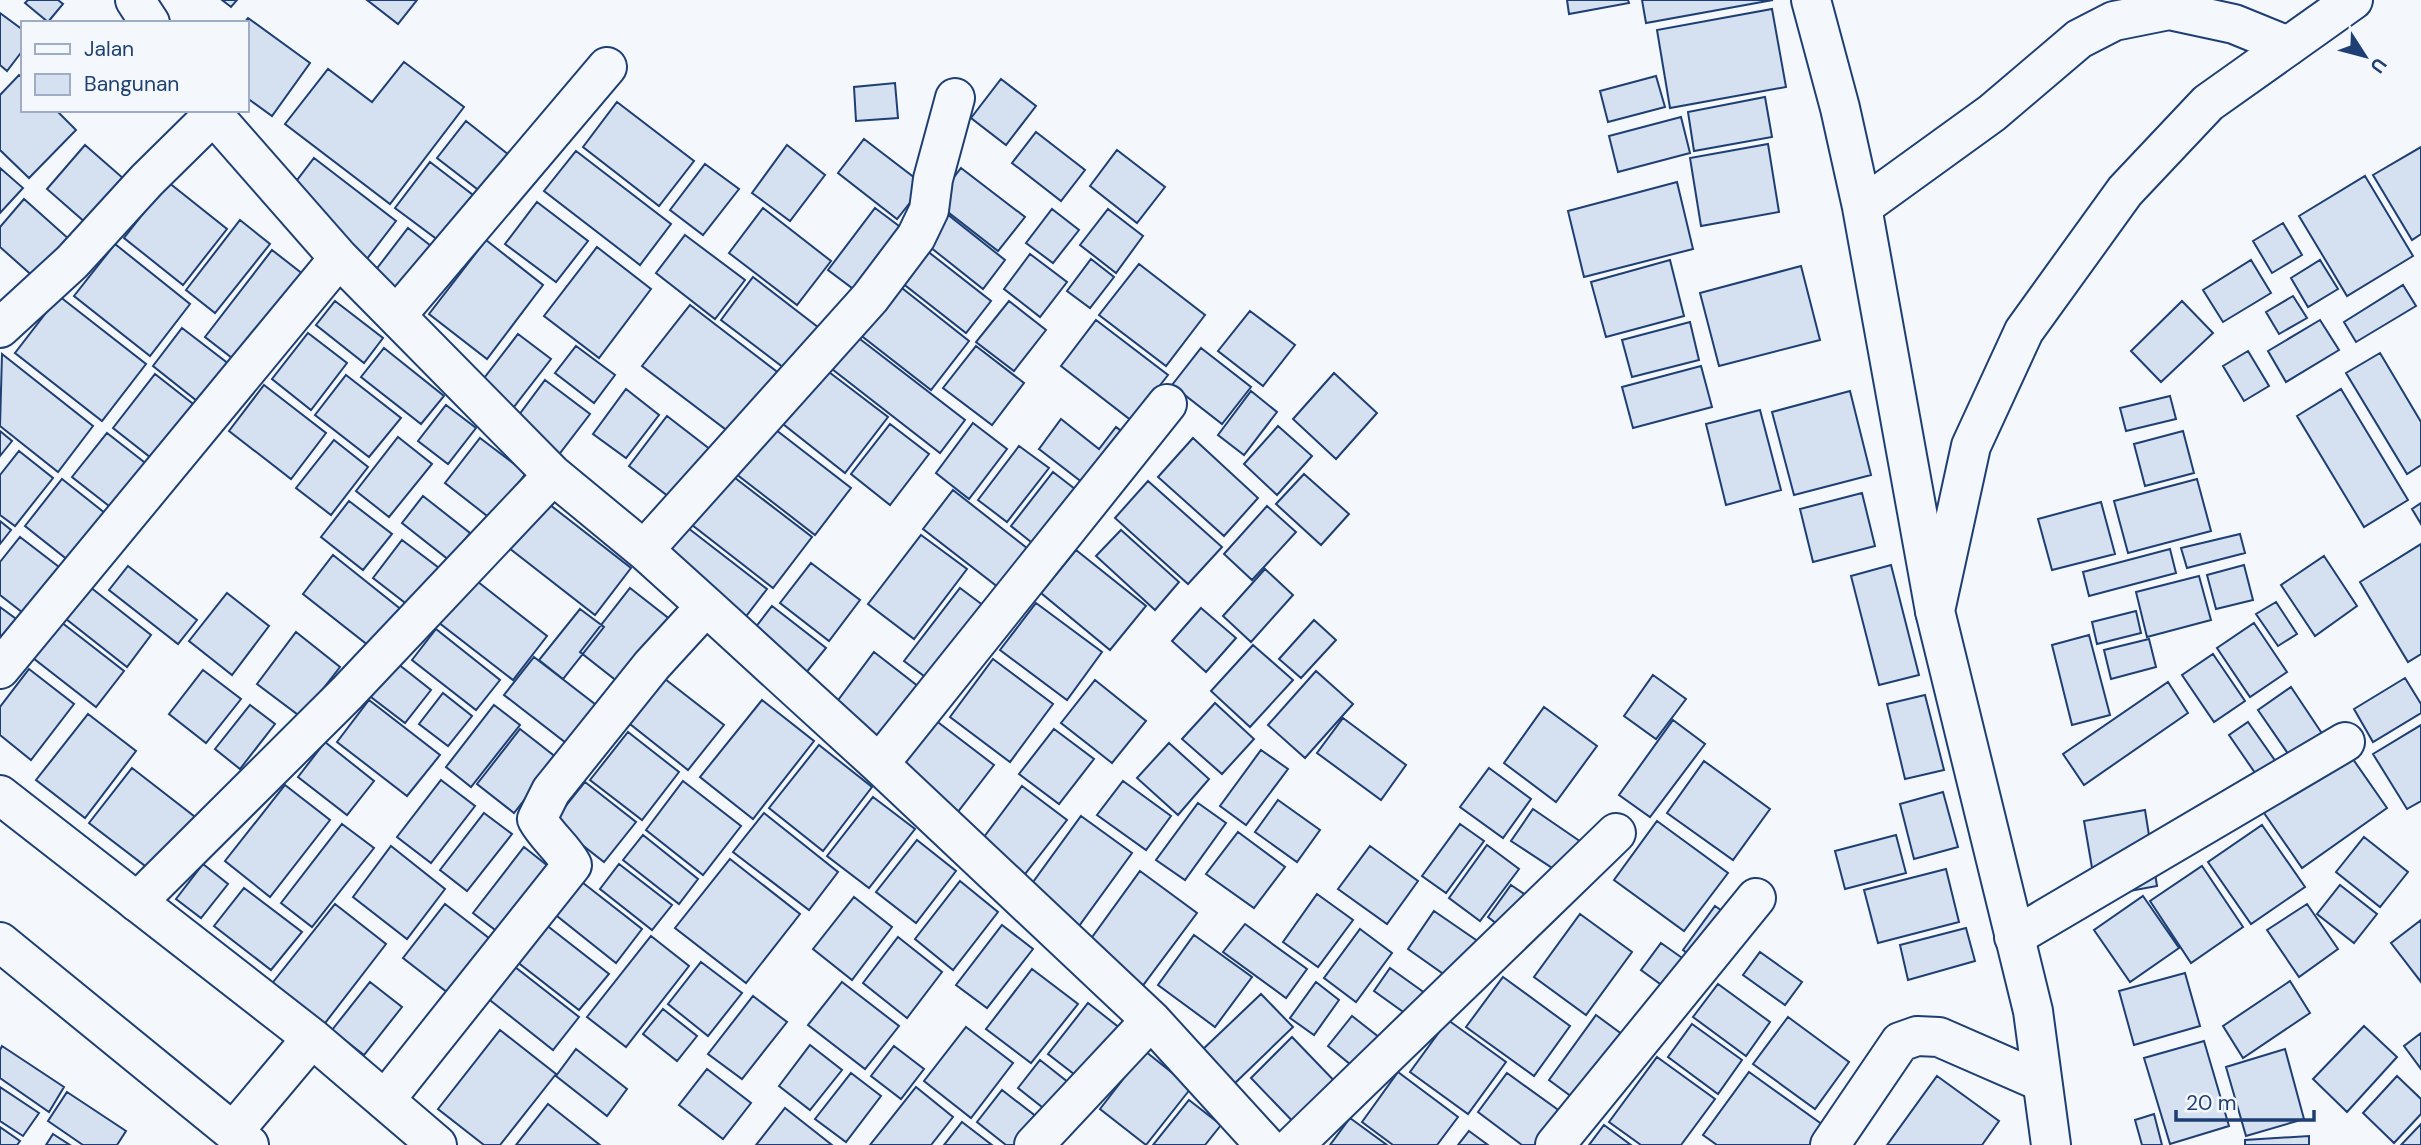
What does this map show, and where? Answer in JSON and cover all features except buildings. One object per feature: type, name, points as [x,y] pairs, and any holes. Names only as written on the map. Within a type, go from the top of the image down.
[{"type":"main road","points":[[135,0],[149,21]]},
{"type":"main road","points":[[1811,0],[1840,108],[1862,207],[1935,611],[2033,1011],[2051,1145]]},
{"type":"main road","points":[[1935,611],[1971,446],[2024,331],[2125,191],[2208,103],[2353,0]]},
{"type":"main road","points":[[1862,207],[1992,113],[2079,39],[2114,21],[2169,10],[2234,24],[2288,46]]},
{"type":"main road","points":[[397,316],[607,67]]},
{"type":"main road","points":[[644,550],[870,298],[916,237],[929,210],[933,179],[954,98]]},
{"type":"main road","points":[[0,328],[72,262],[211,113],[339,258],[554,475],[706,606],[1152,1020],[1265,1145]]},
{"type":"main road","points":[[0,669],[339,258]]},
{"type":"main road","points":[[879,764],[1167,404]]},
{"type":"main road","points":[[137,902],[347,693],[554,475]]},
{"type":"main road","points":[[385,1100],[572,864],[565,852],[546,835],[537,819],[551,791],[652,665],[706,606]]},
{"type":"main road","points":[[2014,937],[2345,742]]},
{"type":"main road","points":[[0,796],[313,1038],[437,1145]]},
{"type":"main road","points":[[1294,1145],[1616,833]]},
{"type":"main road","points":[[1555,1145],[1756,898]]},
{"type":"main road","points":[[0,942],[241,1138],[313,1038]]},
{"type":"main road","points":[[1034,1145],[1152,1020]]},
{"type":"main road","points":[[1830,1145],[1900,1042],[1917,1037],[1939,1037],[2042,1083]]}]
